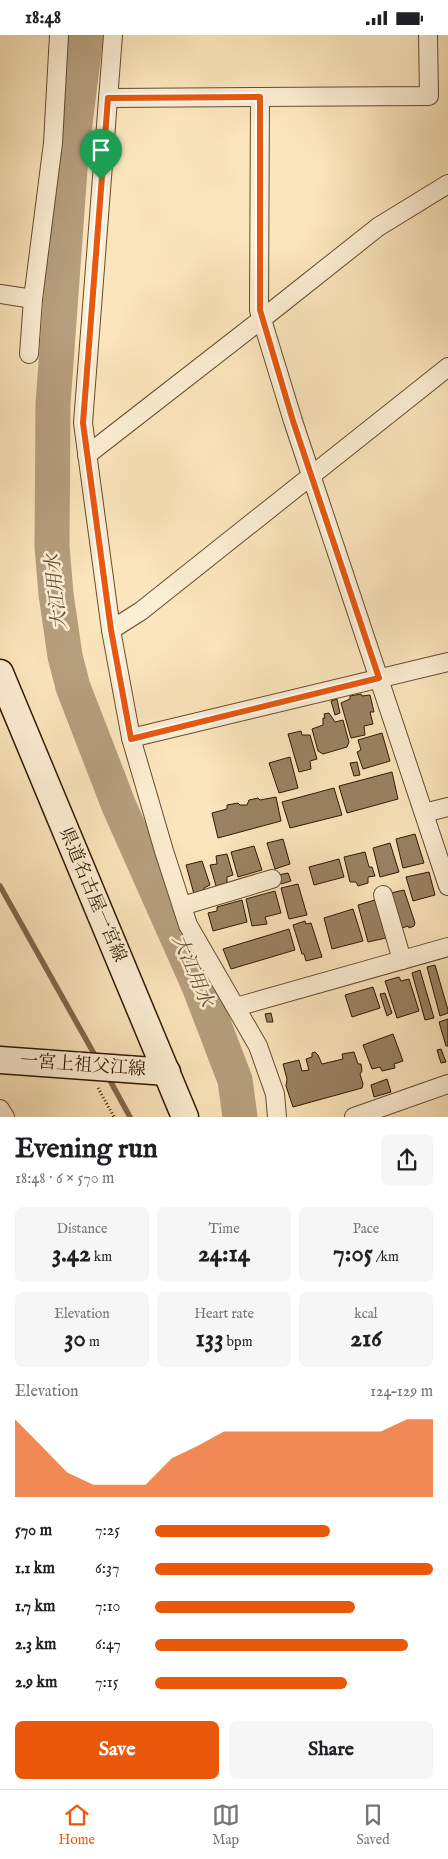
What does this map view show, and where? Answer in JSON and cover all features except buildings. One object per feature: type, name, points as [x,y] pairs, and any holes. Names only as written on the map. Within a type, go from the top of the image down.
[{"type":"main road","name":"県道名古屋一宮線","points":[[0,673],[185,1117]]},
{"type":"main road","name":"一宮上祖父江線","points":[[0,1060],[167,1072]]},
{"type":"street","points":[[29,354],[32,299],[52,143],[59,35]]},
{"type":"street","points":[[113,35],[83,423],[111,630],[131,739],[188,925],[258,1046],[275,1094],[277,1117]]},
{"type":"street","points":[[108,98],[429,96],[428,35]]},
{"type":"street","points":[[260,97],[260,310],[262,319],[311,476],[448,886]]},
{"type":"street","points":[[88,455],[378,227],[448,183]]},
{"type":"street","points":[[0,294],[32,299]]},
{"type":"street","points":[[111,630],[141,611],[448,367]]},
{"type":"street","points":[[131,739],[448,662]]},
{"type":"street","points":[[424,813],[448,807]]},
{"type":"street","points":[[182,906],[272,879]]},
{"type":"street","points":[[383,895],[402,960]]},
{"type":"street","points":[[236,1007],[448,947]]},
{"type":"street","points":[[354,1117],[448,1083]]},
{"type":"street","points":[[0,1109],[5,1117]]},
{"type":"waterway","name":"大江用水","points":[[86,35],[71,156],[53,404],[52,546],[56,594],[65,656],[73,687],[119,806],[199,986],[235,1080],[240,1117]]},
{"type":"waterway","points":[[0,886],[97,1059]]},
{"type":"waterway","points":[[107,1075],[130,1117]]},
{"type":"route","points":[[260,97],[260,310],[293,421],[379,678],[131,739],[111,630],[83,423],[93,312],[101,180],[108,98],[260,97]]}]
